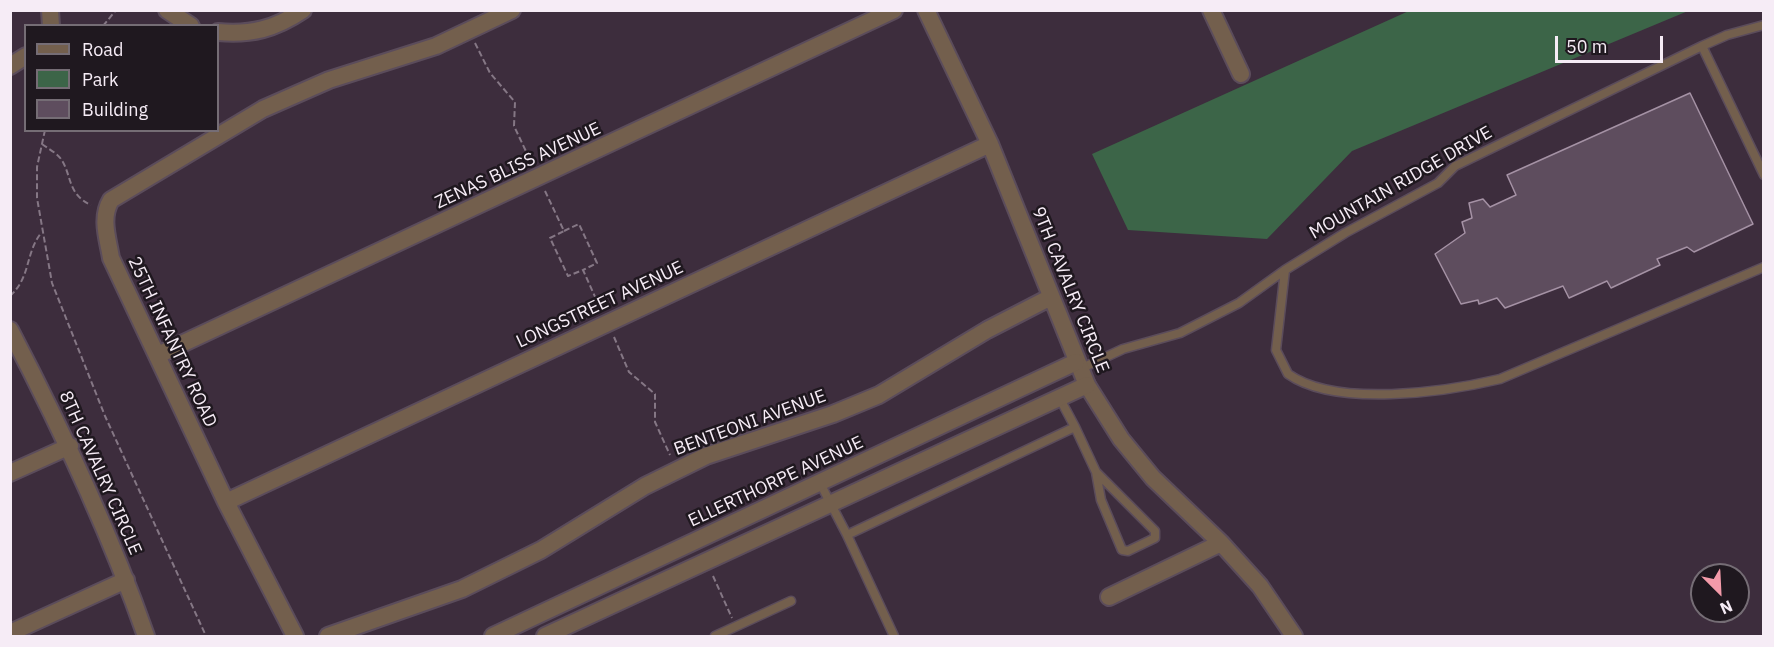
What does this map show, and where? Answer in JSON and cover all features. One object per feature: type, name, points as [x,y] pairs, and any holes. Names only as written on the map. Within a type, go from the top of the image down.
[{"type":"street","points":[[167,10],[188,24]]},
{"type":"street","points":[[219,32],[260,31],[283,23],[303,10]]},
{"type":"street","points":[[106,208],[111,200],[263,109],[330,80],[436,46],[512,10]]},
{"type":"street","name":"ZENAS BLISS AVENUE","points":[[158,355],[894,10]]},
{"type":"street","name":"9TH CAVALRY CIRCLE","points":[[926,10],[990,144],[1087,385],[1121,439],[1153,478],[1221,543],[1260,586],[1294,636]]},
{"type":"street","points":[[1211,10],[1241,74]]},
{"type":"street","points":[[10,66],[24,57]]},
{"type":"street","name":"LONGSTREET AVENUE","points":[[226,502],[990,144]]},
{"type":"street","name":"25TH INFANTRY ROAD","points":[[106,208],[105,228],[111,258],[226,502],[295,636]]},
{"type":"street","name":"BENTEONI AVENUE","points":[[328,636],[462,589],[541,550],[677,470],[706,456],[833,414],[879,395],[996,325],[1051,297]]},
{"type":"street","name":"8TH CAVALRY CIRCLE","points":[[10,330],[70,446],[126,580],[146,636]]},
{"type":"street","name":"ELLERTHORPE AVENUE","points":[[493,636],[820,483],[1078,366]]},
{"type":"street","points":[[551,635],[1059,396],[1087,385]]},
{"type":"street","points":[[10,473],[70,446]]},
{"type":"street","points":[[1109,597],[1221,543]]},
{"type":"street","points":[[10,633],[126,580]]},
{"type":"lane","name":"MOUNTAIN RIDGE DRIVE","points":[[1078,366],[1124,349],[1180,333],[1239,303],[1345,233],[1438,183],[1455,166],[1702,46],[1727,35],[1764,25]]},
{"type":"lane","points":[[1702,46],[1764,175]]},
{"type":"lane","points":[[1286,270],[1276,350],[1283,366],[1294,378],[1326,389],[1368,395],[1468,387],[1500,379],[1764,267]]},
{"type":"lane","points":[[1059,396],[1096,472],[1101,500],[1122,550],[1128,551],[1155,538],[1155,531],[1096,472]]},
{"type":"lane","points":[[847,535],[1075,427]]},
{"type":"lane","points":[[820,483],[894,636]]},
{"type":"lane","points":[[715,636],[791,601]]},
{"type":"path","points":[[105,24],[116,10]]},
{"type":"path","points":[[470,31],[490,73],[515,102],[514,126],[564,231]]},
{"type":"path","points":[[45,132],[37,177],[41,232],[52,283],[79,354],[206,636]]},
{"type":"path","points":[[42,144],[61,158],[67,178],[78,195],[89,204],[106,208]]},
{"type":"path","points":[[579,224],[597,263],[568,276],[550,238],[564,231],[579,224]]},
{"type":"path","points":[[10,296],[21,286],[33,242],[41,232]]},
{"type":"path","points":[[583,270],[629,372],[655,394],[655,422],[677,470]]},
{"type":"path","points":[[712,574],[736,627]]},
{"type":"green space","points":[[1411,10],[1688,11],[1352,151],[1267,239],[1128,230],[1092,154]]},
{"type":"building","points":[[1690,93],[1753,224],[1694,252],[1687,247],[1657,259],[1660,265],[1611,288],[1607,281],[1569,298],[1563,286],[1505,308],[1497,298],[1479,304],[1478,300],[1461,304],[1435,254],[1465,233],[1462,222],[1472,218],[1469,203],[1483,199],[1490,207],[1516,195],[1507,175]]}]
